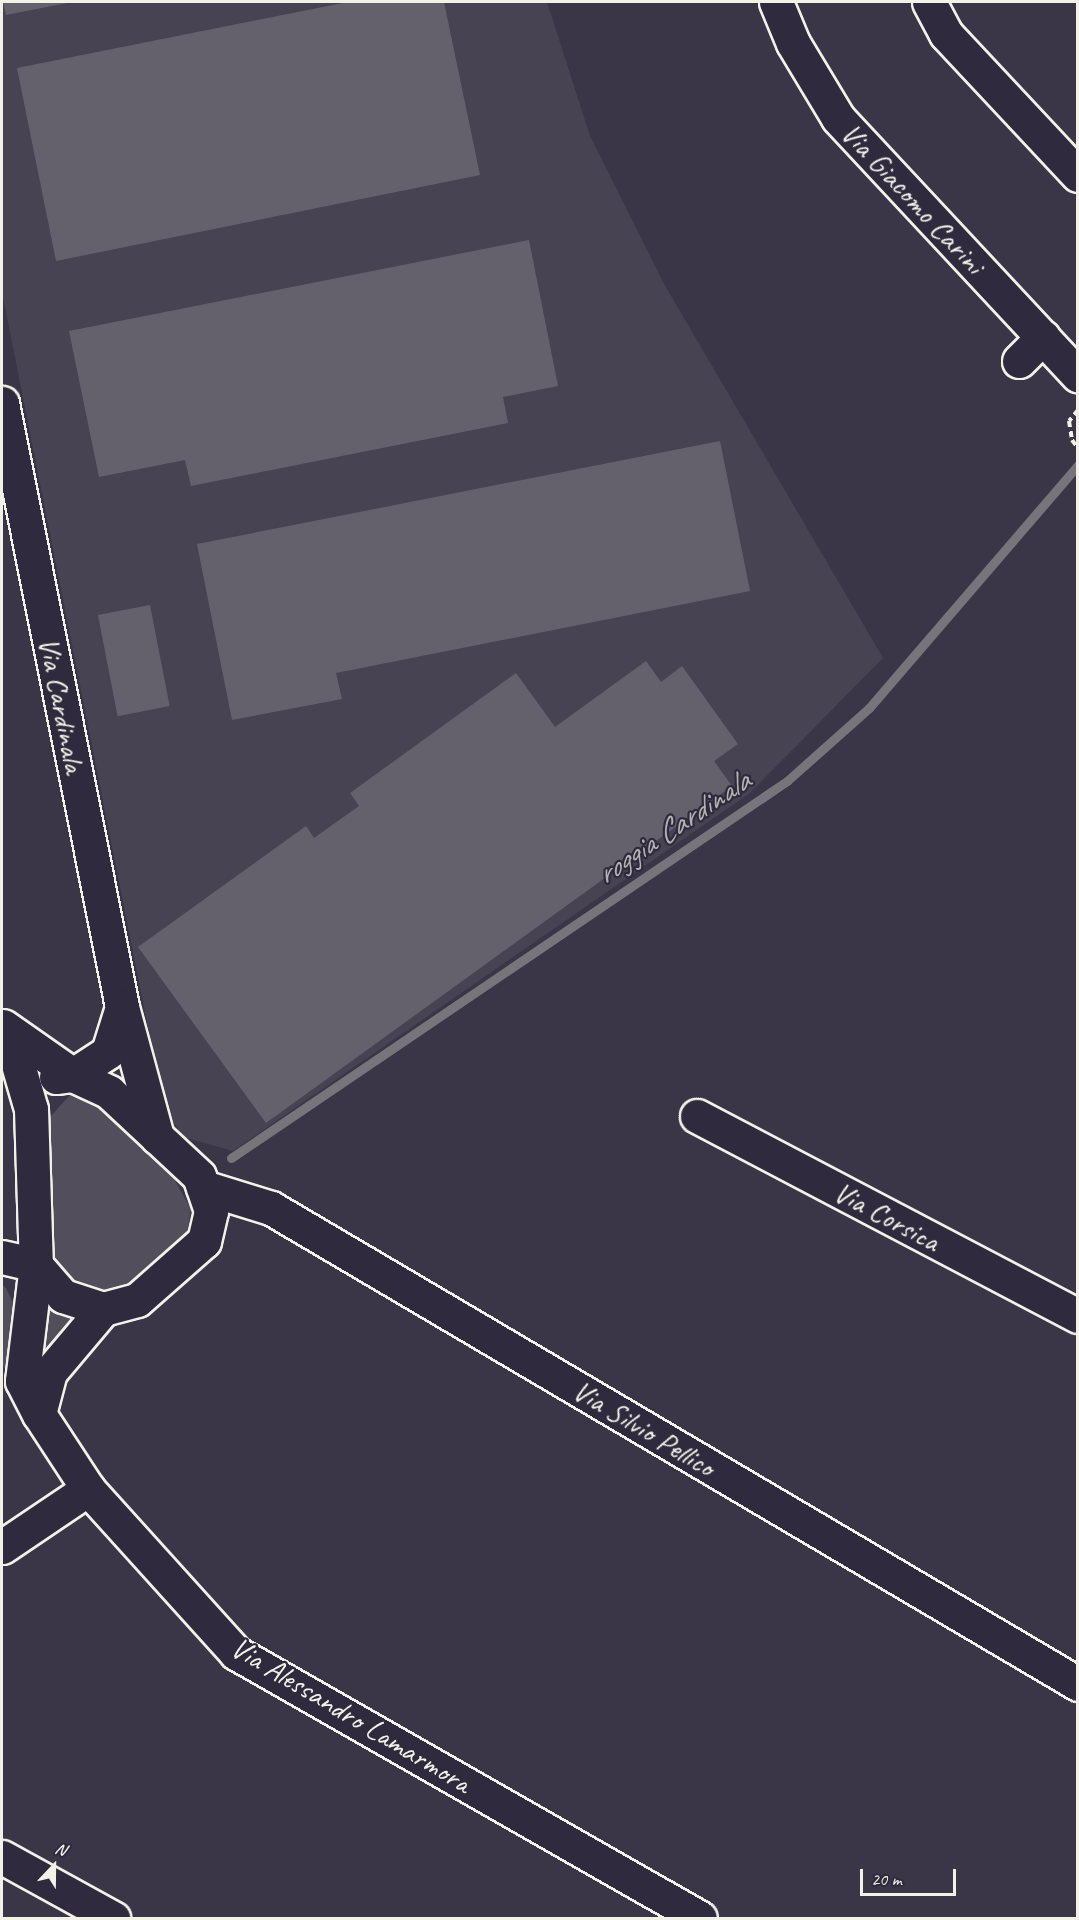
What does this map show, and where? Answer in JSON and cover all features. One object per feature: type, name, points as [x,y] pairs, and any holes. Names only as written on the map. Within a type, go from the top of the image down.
[{"type":"street","name":"Via Giacomo Carini","points":[[776,2],[793,43],[838,118],[1077,375]]},
{"type":"street","points":[[929,2],[946,34],[1077,175]]},
{"type":"street","points":[[1019,361],[1043,337]]},
{"type":"street","name":"Via Cardinala","points":[[2,403],[122,1007],[156,1137]]},
{"type":"street","name":"Via Cardinala","points":[[73,1075],[108,1052],[122,1007]]},
{"type":"street","points":[[5,1027],[73,1075],[109,1092],[199,1176],[211,1211],[204,1240],[137,1300],[103,1310],[50,1372],[39,1414]]},
{"type":"street","points":[[5,1027],[32,1109],[36,1265]]},
{"type":"street","points":[[32,1109],[52,1077],[73,1075]]},
{"type":"street","name":"Via Corsica","points":[[697,1116],[1077,1316]]},
{"type":"street","name":"Via Silvio Pellico","points":[[203,1187],[271,1208],[1077,1684]]},
{"type":"street","points":[[2,1257],[36,1265],[63,1296],[103,1310]]},
{"type":"street","name":"Via Alessandro Lamarmora","points":[[36,1265],[22,1381],[39,1414],[88,1488],[236,1653],[700,1918]]},
{"type":"street","points":[[2,1547],[88,1488]]},
{"type":"street","points":[[2,1857],[113,1918]]},
{"type":"path","points":[[1077,410],[1069,421],[1072,440],[1077,447]]},
{"type":"shaded area","points":[[2,2],[547,2],[590,136],[664,284],[883,658],[750,793],[233,1151],[183,1137],[164,1108],[2,292]]},
{"type":"shaded area","points":[[70,1095],[94,1104],[174,1179],[191,1209],[186,1239],[137,1283],[99,1294],[71,1281],[55,1260],[46,1140],[50,1117]]},
{"type":"shaded area","points":[[2,1284],[15,1307],[11,1383],[2,1363]]},
{"type":"shaded area","points":[[50,1306],[81,1321],[44,1351]]},
{"type":"building","points":[[3,2],[67,2],[67,3],[6,15]]},
{"type":"building","points":[[348,2],[444,2],[480,175],[56,261],[17,68]]},
{"type":"building","points":[[529,240],[558,386],[503,397],[508,423],[191,486],[185,460],[99,477],[69,331]]},
{"type":"building","points":[[720,441],[750,591],[336,673],[342,699],[232,720],[197,544]]},
{"type":"building","points":[[150,605],[170,706],[118,716],[98,615]]},
{"type":"building","points":[[646,661],[661,682],[682,666],[738,744],[714,761],[732,786],[266,1123],[138,947],[306,826],[314,838],[359,806],[350,793],[516,673],[555,727]]},
{"type":"waterway","name":"roggia Cardinala","points":[[231,1158],[787,781],[869,708],[1078,465]]}]
